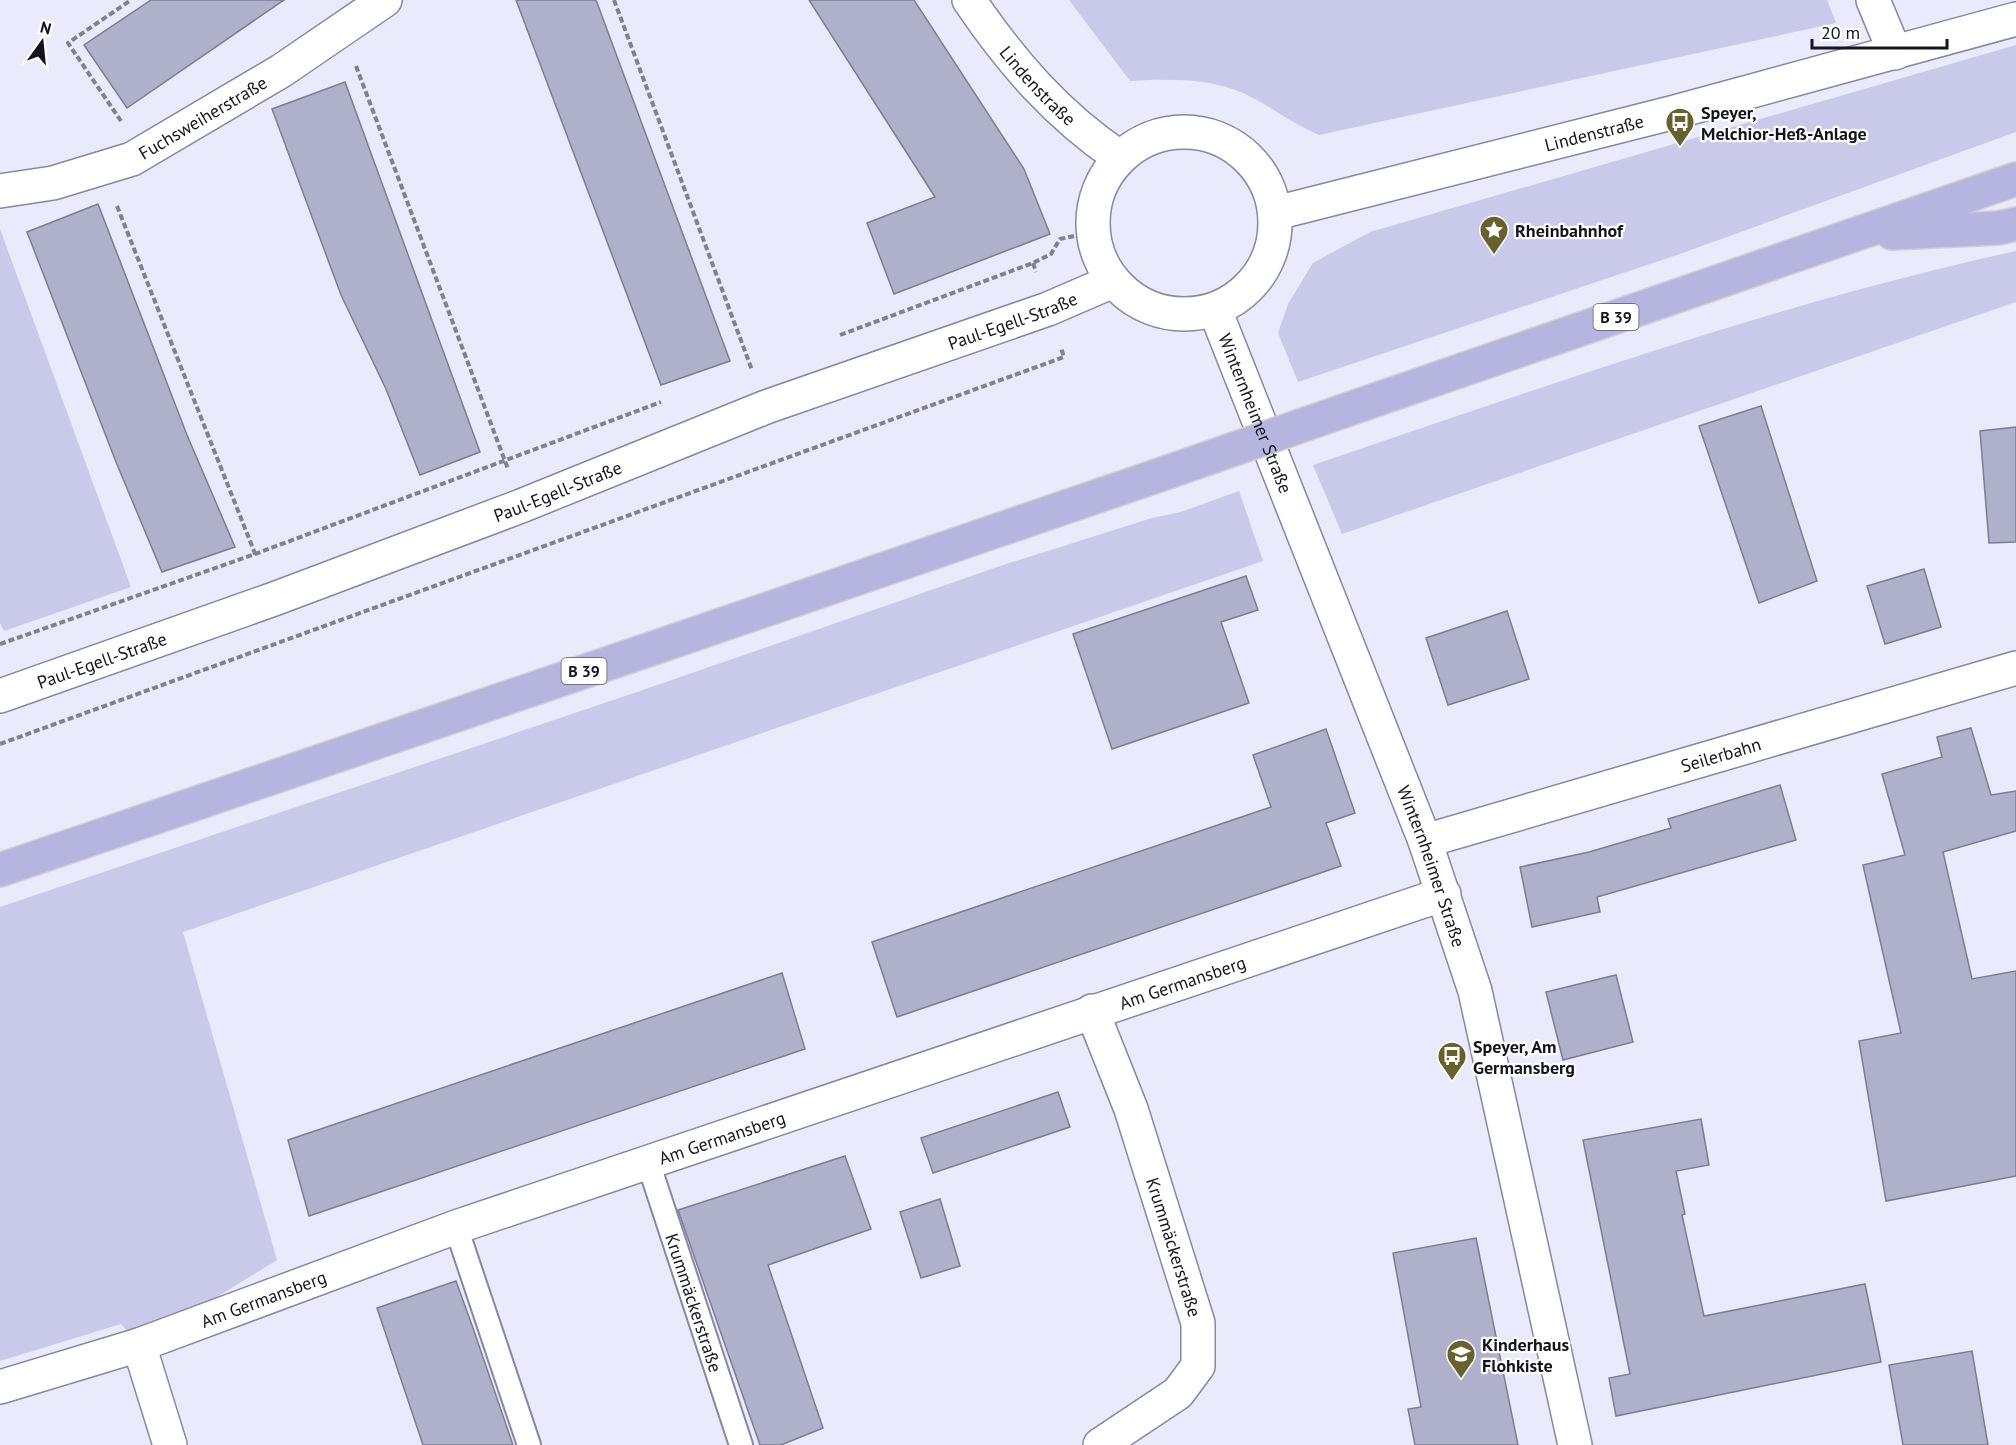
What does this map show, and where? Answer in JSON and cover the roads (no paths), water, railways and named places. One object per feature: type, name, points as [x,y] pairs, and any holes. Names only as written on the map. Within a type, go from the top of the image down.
[{"type":"main road","name":"B 39","points":[[0,870],[270,776],[924,558],[2016,179]]},
{"type":"main road","points":[[1855,235],[1998,228],[2016,224]]},
{"type":"street","name":"Fuchsweiherstraße","points":[[0,191],[32,188],[102,169],[143,152],[281,71],[385,0]]},
{"type":"street","name":"Lindenstraße","points":[[969,0],[1027,78],[1086,135],[1119,157]]},
{"type":"street","points":[[1873,0],[1895,52]]},
{"type":"street","name":"Lindenstraße","points":[[1276,213],[2016,19]]},
{"type":"street","points":[[1181,131],[1215,136],[1244,153],[1266,180],[1276,213],[1274,244],[1262,272],[1242,294],[1215,310],[1178,315],[1142,304],[1113,281],[1099,258],[1092,232],[1094,205],[1103,179],[1119,157],[1147,138],[1181,131]]},
{"type":"street","name":"Paul-Egell-Straße","points":[[0,696],[274,599],[521,506],[766,407],[1048,309],[1113,281]]},
{"type":"street","name":"Winternheimer Straße","points":[[1215,310],[1285,492],[1425,841],[1475,991],[1575,1445]]},
{"type":"street","name":"Seilerbahn","points":[[1425,841],[2016,668]]},
{"type":"street","name":"Am Germansberg","points":[[0,1387],[139,1345],[456,1227],[1444,894]]},
{"type":"street","name":"Krummäckerstraße","points":[[1092,1011],[1131,1109],[1198,1323],[1198,1366],[1178,1393],[1100,1445]]},
{"type":"street","points":[[139,1345],[171,1445]]},
{"type":"lane","name":"Krummäckerstraße","points":[[648,1162],[741,1445]]},
{"type":"lane","points":[[456,1227],[529,1445]]},
{"type":"place","name":"Speyer, Melchior-Heß-Anlage","points":[[1680,148]]},
{"type":"place","name":"Rheinbahnhof","points":[[1494,256]]},
{"type":"place","name":"Speyer, Am Germansberg","points":[[1452,1082]]},
{"type":"place","name":"Kinderhaus Flohkiste","points":[[1461,1380]]}]
